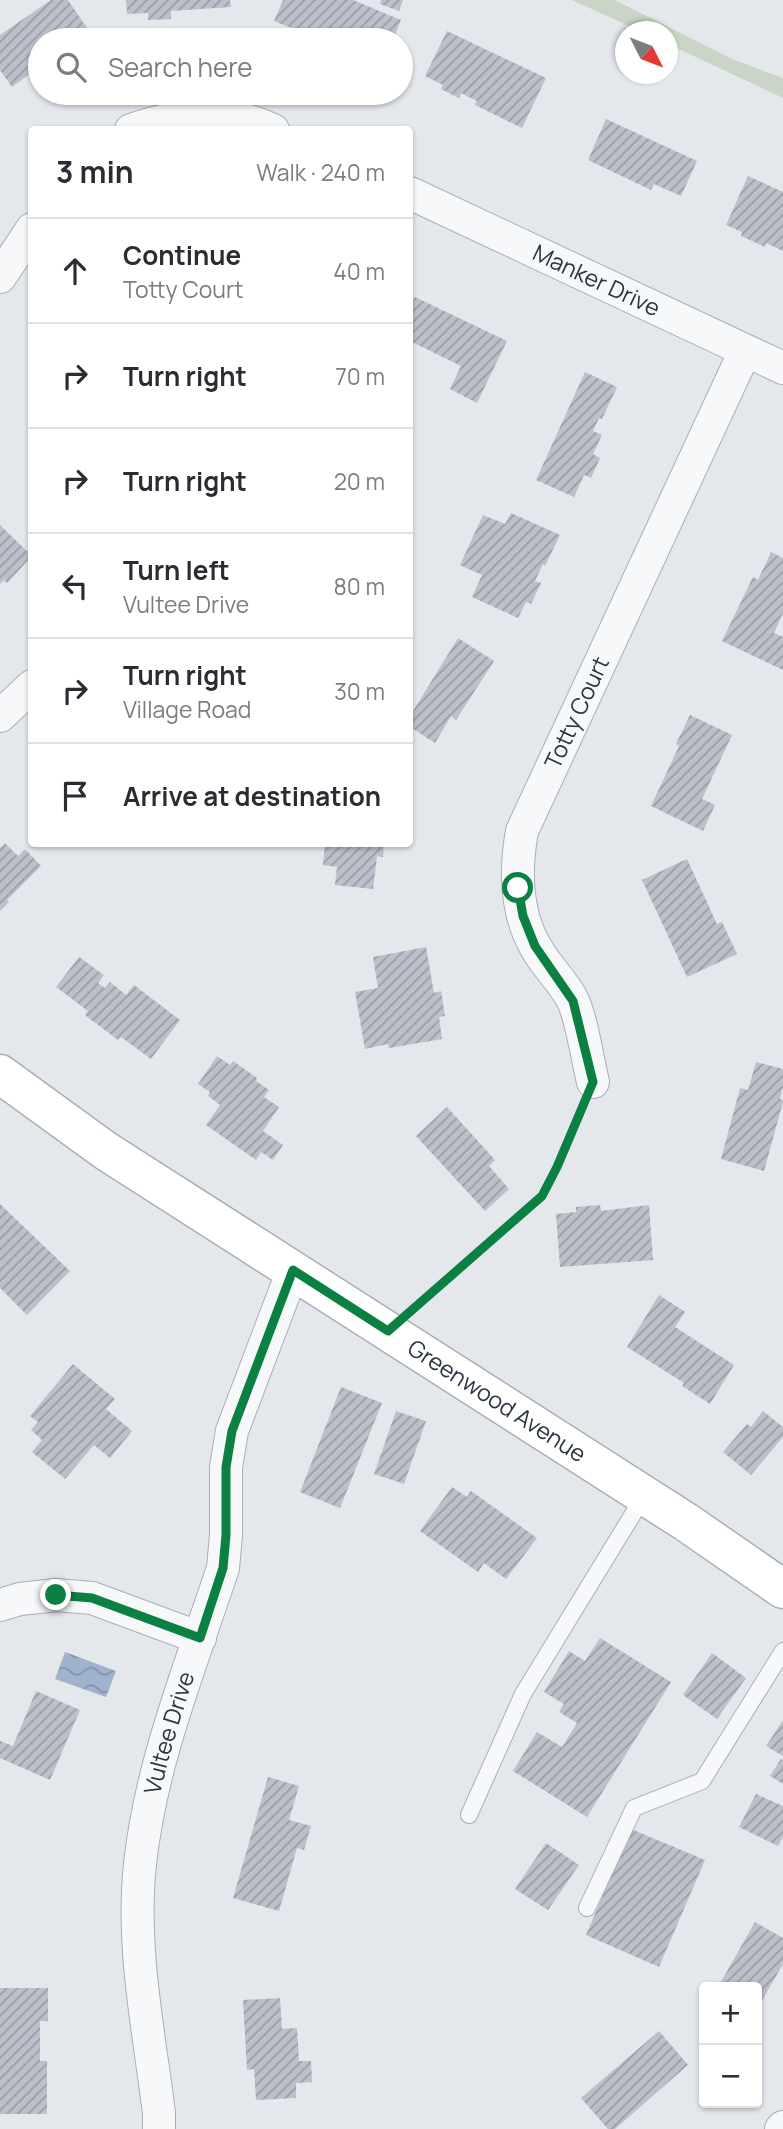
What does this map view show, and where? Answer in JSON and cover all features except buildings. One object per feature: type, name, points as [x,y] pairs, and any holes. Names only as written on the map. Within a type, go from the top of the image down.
[{"type":"street","points":[[141,126],[157,120],[193,115],[229,117],[260,126]]},
{"type":"street","name":"Manker Drive","points":[[413,194],[783,369]]},
{"type":"street","points":[[0,277],[28,235]]},
{"type":"street","name":"Totty Court","points":[[593,1082],[573,1001],[535,946],[523,916],[517,859],[522,831],[745,351]]},
{"type":"street","points":[[0,716],[28,690]]},
{"type":"street","name":"Greenwood Avenue","points":[[0,1074],[106,1151],[644,1496],[783,1589]]},
{"type":"street","name":"Vultee Drive","points":[[159,2129],[138,1931],[139,1867],[149,1803],[159,1763],[223,1568],[226,1467],[232,1431],[293,1270]]},
{"type":"street","points":[[0,1605],[20,1599],[56,1595],[92,1598],[200,1638]]},
{"type":"lane","points":[[469,1815],[523,1694],[644,1496]]},
{"type":"lane","points":[[587,1908],[634,1808],[702,1781],[783,1651]]},
{"type":"path","points":[[388,1331],[542,1196],[593,1082]]},
{"type":"green space","points":[[572,0],[615,0],[657,21],[618,21]]},
{"type":"green space","points":[[678,32],[732,59],[783,78],[783,98],[678,49]]},
{"type":"water","points":[[65,1652],[116,1671],[106,1697],[55,1679]]},
{"type":"route","points":[[56,1595],[92,1598],[200,1638],[223,1568],[226,1467],[232,1431],[293,1270],[388,1331],[542,1196],[593,1082],[573,1001],[535,946],[523,916],[518,888]]}]
